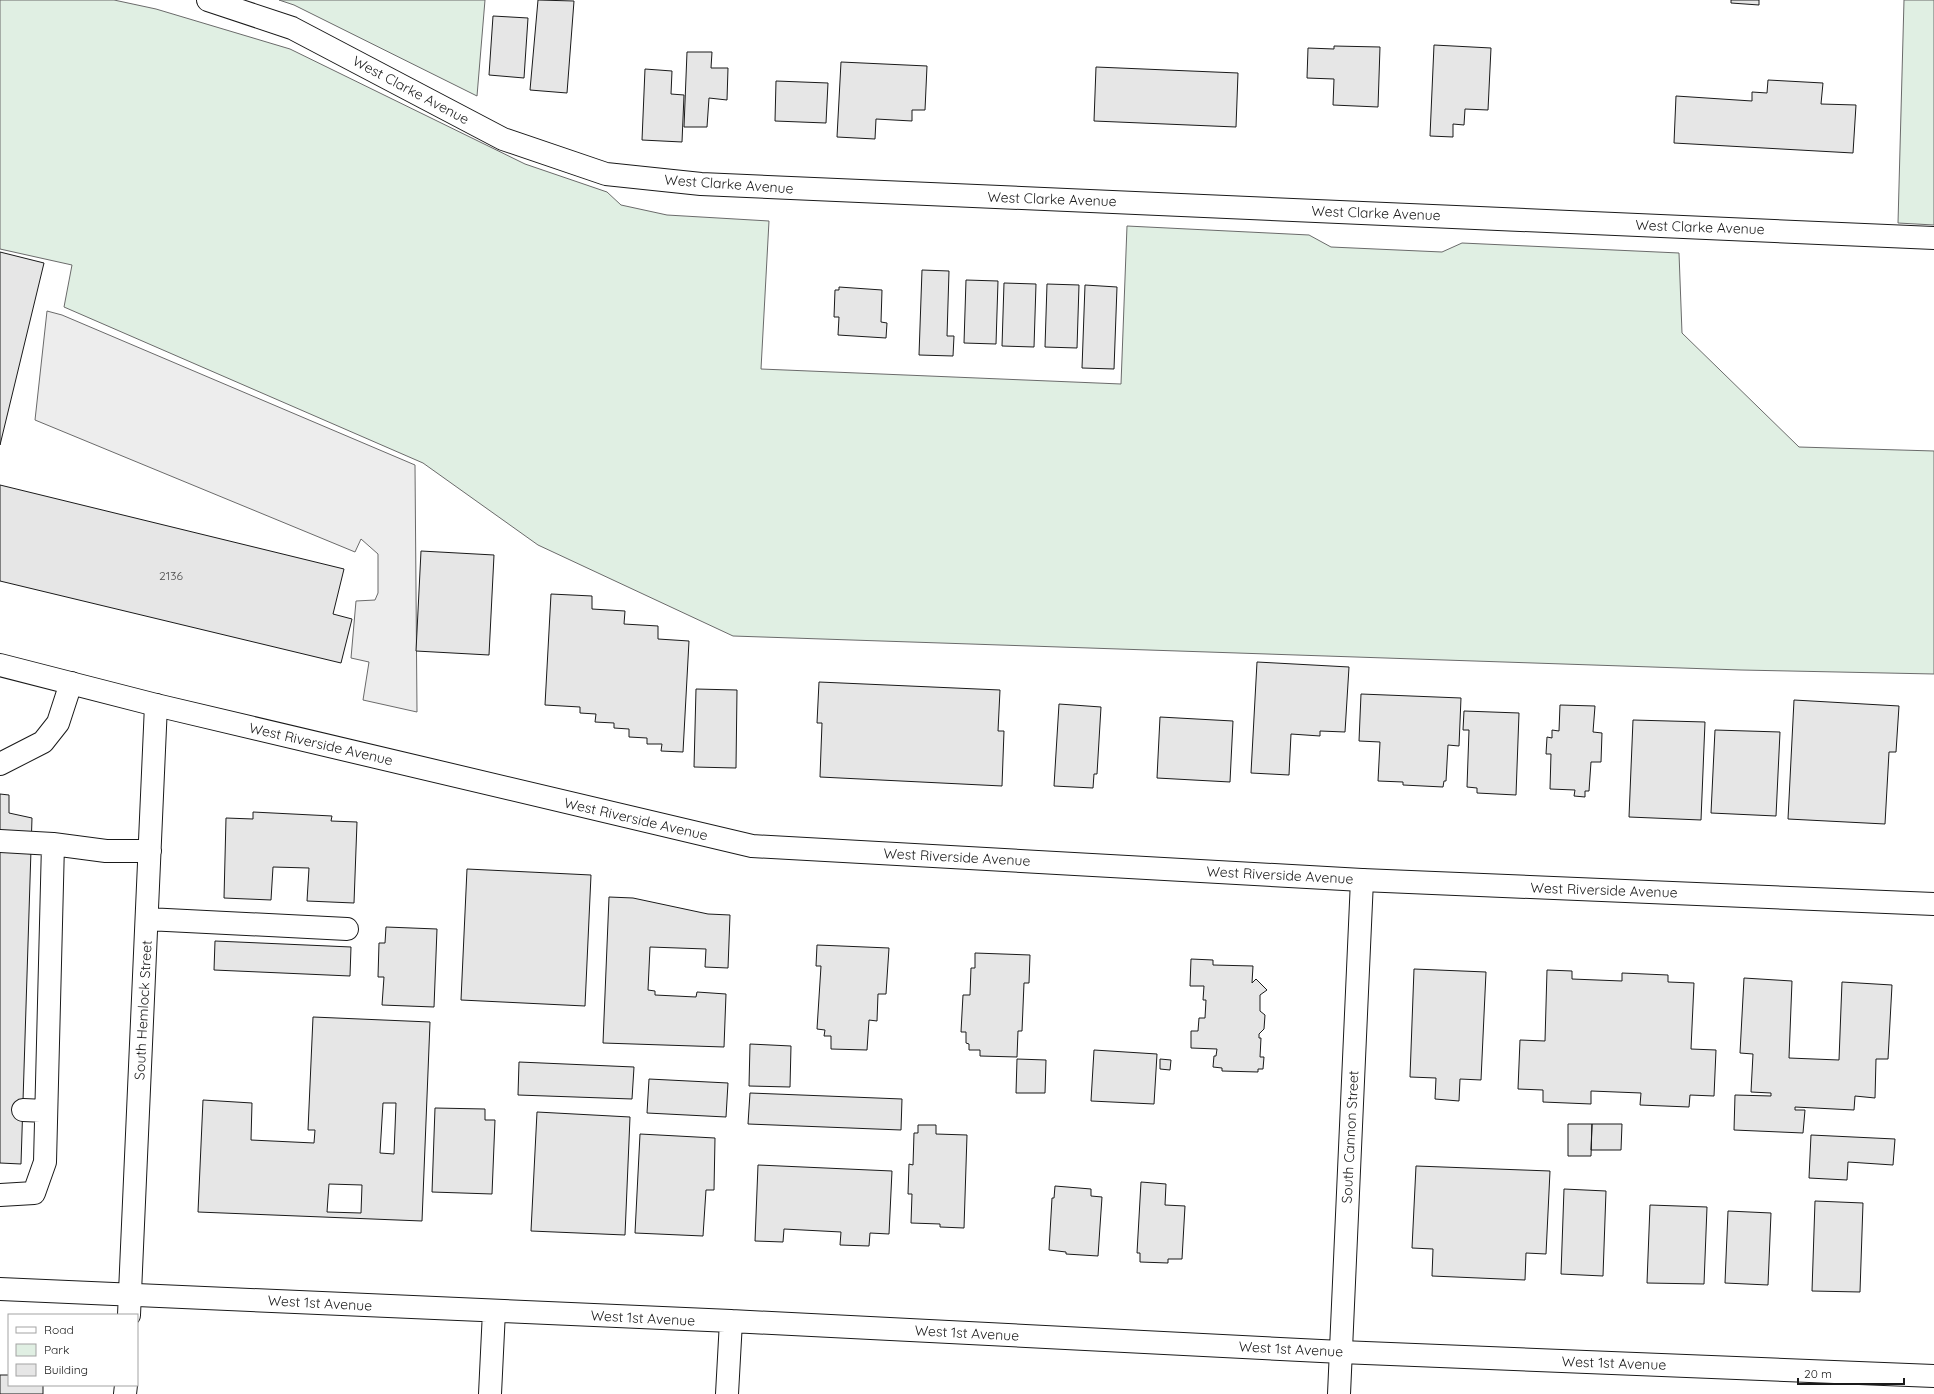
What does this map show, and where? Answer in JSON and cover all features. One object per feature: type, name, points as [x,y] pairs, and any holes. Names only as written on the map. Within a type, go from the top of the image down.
[{"type":"street","name":"West Clarke Avenue","points":[[208,0],[292,28],[503,138],[606,174],[701,184],[1934,238]]},
{"type":"street","name":"West Riverside Avenue","points":[[0,664],[156,705],[752,846],[1362,880],[1934,904]]},
{"type":"street","points":[[0,764],[43,742],[58,723],[70,683]]},
{"type":"street","name":"South Hemlock Street","points":[[129,1305],[156,705]]},
{"type":"street","points":[[0,841],[53,844],[106,851],[150,851]]},
{"type":"street","points":[[0,1195],[34,1193],[45,1162],[53,844]]},
{"type":"street","name":"South Cannon Street","points":[[1339,1394],[1362,880]]},
{"type":"street","points":[[147,919],[347,929]]},
{"type":"street","points":[[23,1110],[46,1111]]},
{"type":"street","name":"West 1st Avenue","points":[[0,1289],[129,1305],[494,1311],[1341,1352],[1934,1376]]},
{"type":"street","points":[[490,1394],[494,1311]]},
{"type":"street","points":[[727,1394],[731,1322]]},
{"type":"green space","points":[[0,0],[114,0],[156,9],[290,49],[525,164],[607,192],[621,205],[667,215],[769,221],[761,369],[1121,384],[1127,226],[1309,235],[1331,247],[1442,252],[1462,243],[1679,253],[1682,333],[1799,447],[1934,451],[1934,674],[1741,670],[733,636],[538,545],[423,463],[64,307],[72,265],[0,249]]},
{"type":"green space","points":[[279,0],[485,0],[477,96],[294,5]]},
{"type":"green space","points":[[1904,0],[1934,0],[1934,225],[1898,223]]},
{"type":"shaded area","points":[[47,311],[62,315],[415,465],[417,712],[363,700],[369,662],[351,658],[356,601],[375,600],[378,593],[378,554],[361,539],[355,552],[35,420]]},
{"type":"building","points":[[538,0],[574,1],[567,93],[530,90]]},
{"type":"building","points":[[1731,0],[1759,0],[1759,5],[1731,3]]},
{"type":"building","points":[[493,16],[528,18],[524,78],[489,75]]},
{"type":"building","points":[[1434,45],[1491,48],[1488,110],[1465,109],[1464,125],[1453,124],[1453,137],[1430,136]]},
{"type":"building","points":[[1334,46],[1380,47],[1378,107],[1333,105],[1334,79],[1307,78],[1308,48],[1334,49]]},
{"type":"building","points":[[687,52],[712,52],[711,68],[728,68],[727,100],[709,98],[707,127],[684,127]]},
{"type":"building","points":[[841,62],[927,66],[925,110],[912,110],[912,121],[876,119],[875,139],[837,137]]},
{"type":"building","points":[[1096,67],[1238,73],[1236,127],[1094,121]]},
{"type":"building","points":[[645,69],[672,71],[671,94],[684,95],[682,142],[642,140]]},
{"type":"building","points":[[1768,80],[1823,83],[1821,104],[1856,105],[1853,153],[1674,143],[1676,96],[1752,101],[1752,92],[1767,93]]},
{"type":"building","points":[[776,81],[828,83],[826,123],[775,121]]},
{"type":"building","points":[[0,252],[44,263],[0,445]]},
{"type":"building","points":[[922,270],[949,271],[947,336],[954,336],[953,356],[919,355]]},
{"type":"building","points":[[966,280],[998,281],[996,344],[964,343]]},
{"type":"building","points":[[1004,283],[1036,284],[1034,347],[1002,346]]},
{"type":"building","points":[[1047,284],[1079,285],[1077,348],[1045,347]]},
{"type":"building","points":[[1085,285],[1117,287],[1114,369],[1082,368]]},
{"type":"building","points":[[839,287],[882,290],[881,322],[887,323],[886,338],[838,335],[839,317],[834,317],[835,290],[839,290]]},
{"type":"building","points":[[0,485],[344,569],[333,614],[352,619],[341,663],[0,581]]},
{"type":"building","points":[[421,551],[494,555],[489,655],[416,651]]},
{"type":"building","points":[[551,594],[592,596],[592,609],[625,611],[624,624],[658,626],[658,639],[689,641],[683,752],[661,751],[662,744],[647,744],[647,738],[629,737],[629,729],[614,728],[614,723],[595,722],[596,714],[580,713],[580,707],[545,705]]},
{"type":"building","points":[[1257,662],[1349,667],[1345,732],[1320,731],[1320,736],[1291,734],[1289,775],[1251,773]]},
{"type":"building","points":[[819,682],[1000,690],[998,731],[1004,731],[1002,786],[820,777],[822,723],[817,723]]},
{"type":"building","points":[[696,689],[737,690],[736,768],[694,767]]},
{"type":"building","points":[[1361,694],[1461,698],[1459,746],[1448,745],[1446,781],[1444,781],[1443,787],[1403,785],[1403,782],[1378,781],[1380,742],[1359,741]]},
{"type":"building","points":[[1794,700],[1899,706],[1896,752],[1889,752],[1885,824],[1788,819]]},
{"type":"building","points":[[1059,704],[1101,707],[1097,774],[1094,774],[1093,788],[1054,786]]},
{"type":"building","points":[[1560,705],[1595,706],[1593,732],[1602,733],[1601,762],[1591,762],[1589,791],[1585,791],[1585,797],[1574,796],[1575,790],[1550,789],[1551,754],[1546,754],[1547,737],[1552,738],[1552,730],[1559,731]]},
{"type":"building","points":[[1464,711],[1519,713],[1516,795],[1477,793],[1477,788],[1467,787],[1469,730],[1463,730]]},
{"type":"building","points":[[1160,717],[1233,721],[1230,782],[1157,778]]},
{"type":"building","points":[[1633,720],[1705,722],[1701,820],[1629,817]]},
{"type":"building","points":[[1715,730],[1780,732],[1776,816],[1711,813]]},
{"type":"building","points":[[0,794],[9,795],[9,813],[32,818],[21,1164],[0,1163]]},
{"type":"building","points":[[253,812],[332,816],[331,821],[357,822],[354,903],[307,901],[309,868],[273,867],[271,900],[224,898],[226,818],[253,819]]},
{"type":"building","points":[[467,869],[591,875],[585,1006],[461,1000]]},
{"type":"building","points":[[609,897],[633,898],[708,914],[730,915],[728,968],[705,967],[706,949],[650,947],[648,990],[655,991],[655,995],[696,997],[697,992],[726,994],[724,1047],[603,1043]]},
{"type":"building","points":[[386,927],[437,929],[434,1007],[382,1005],[384,977],[378,977],[379,943],[385,943]]},
{"type":"building","points":[[215,941],[351,947],[350,976],[214,970]]},
{"type":"building","points":[[817,945],[889,948],[886,994],[878,994],[877,1021],[869,1020],[867,1050],[831,1049],[831,1036],[824,1036],[825,1030],[817,1029],[821,966],[816,966]]},
{"type":"building","points":[[975,953],[1030,955],[1029,983],[1024,983],[1022,1031],[1018,1031],[1017,1057],[980,1056],[980,1050],[969,1050],[969,1044],[966,1043],[966,1032],[961,1032],[963,995],[970,995],[971,968],[975,968]]},
{"type":"building","points":[[1191,959],[1213,960],[1213,965],[1253,966],[1252,983],[1256,979],[1267,990],[1260,995],[1260,1011],[1265,1015],[1264,1029],[1259,1034],[1259,1038],[1261,1038],[1260,1057],[1264,1057],[1263,1069],[1258,1069],[1258,1072],[1222,1071],[1222,1068],[1213,1067],[1214,1056],[1216,1056],[1217,1049],[1191,1048],[1191,1031],[1198,1031],[1199,1018],[1205,1018],[1206,1000],[1203,1000],[1204,986],[1190,986]]},
{"type":"building","points":[[1414,969],[1486,972],[1481,1080],[1460,1079],[1459,1101],[1435,1099],[1436,1078],[1410,1077]]},
{"type":"building","points":[[1547,970],[1572,971],[1572,979],[1622,981],[1622,973],[1668,975],[1668,982],[1694,983],[1691,1049],[1716,1050],[1714,1096],[1690,1095],[1689,1107],[1640,1105],[1641,1093],[1591,1091],[1591,1104],[1543,1102],[1543,1090],[1518,1089],[1520,1040],[1545,1041]]},
{"type":"building","points":[[1744,978],[1792,981],[1789,1058],[1839,1060],[1842,982],[1892,985],[1888,1059],[1876,1059],[1875,1098],[1855,1096],[1854,1110],[1795,1107],[1795,1110],[1805,1110],[1803,1133],[1734,1130],[1735,1095],[1771,1096],[1771,1093],[1751,1092],[1753,1054],[1740,1053]]},
{"type":"building","points":[[313,1017],[430,1022],[422,1221],[198,1212],[203,1100],[252,1103],[251,1140],[314,1143],[315,1130],[308,1130]],"holes":[[[383,1103],[396,1103],[394,1154],[380,1153]],[[329,1184],[362,1185],[361,1213],[327,1212]]]},
{"type":"building","points":[[750,1044],[791,1046],[790,1087],[749,1086]]},
{"type":"building","points":[[1094,1050],[1157,1054],[1154,1104],[1091,1101]]},
{"type":"building","points":[[1017,1059],[1046,1060],[1045,1093],[1016,1093]]},
{"type":"building","points":[[1160,1059],[1171,1060],[1170,1070],[1160,1069]]},
{"type":"building","points":[[519,1062],[634,1067],[632,1099],[518,1095]]},
{"type":"building","points":[[649,1079],[728,1083],[726,1117],[647,1113]]},
{"type":"building","points":[[750,1093],[902,1099],[901,1130],[748,1124]]},
{"type":"building","points":[[435,1108],[485,1109],[485,1120],[495,1120],[492,1194],[432,1192]]},
{"type":"building","points":[[537,1112],[630,1117],[625,1235],[531,1231]]},
{"type":"building","points":[[1568,1124],[1592,1124],[1591,1156],[1568,1156]]},
{"type":"building","points":[[1592,1124],[1622,1124],[1621,1150],[1591,1150]]},
{"type":"building","points":[[918,1125],[936,1125],[936,1134],[967,1135],[964,1228],[940,1227],[940,1224],[911,1223],[912,1194],[908,1194],[909,1164],[913,1165],[914,1133],[918,1133]]},
{"type":"building","points":[[640,1134],[715,1138],[714,1190],[706,1190],[703,1236],[635,1233]]},
{"type":"building","points":[[1811,1135],[1895,1139],[1893,1165],[1848,1162],[1847,1180],[1809,1178]]},
{"type":"building","points":[[758,1165],[892,1171],[889,1234],[870,1233],[869,1246],[840,1245],[841,1232],[784,1229],[783,1242],[755,1241]]},
{"type":"building","points":[[1416,1166],[1550,1171],[1546,1254],[1526,1253],[1525,1280],[1432,1276],[1433,1249],[1412,1248]]},
{"type":"building","points":[[1141,1182],[1166,1184],[1165,1205],[1185,1206],[1182,1259],[1168,1259],[1168,1263],[1140,1262],[1140,1253],[1137,1253]]},
{"type":"building","points":[[1055,1186],[1091,1189],[1091,1196],[1102,1197],[1098,1256],[1066,1254],[1066,1252],[1049,1250],[1052,1198],[1054,1198]]},
{"type":"building","points":[[1564,1189],[1606,1191],[1603,1276],[1561,1274]]},
{"type":"building","points":[[1815,1201],[1863,1203],[1860,1292],[1812,1291]]},
{"type":"building","points":[[1650,1205],[1707,1207],[1704,1284],[1647,1283]]},
{"type":"building","points":[[1728,1211],[1771,1213],[1768,1285],[1725,1283]]},
{"type":"building","points":[[0,1375],[8,1375],[8,1386],[43,1386],[43,1394],[0,1394]]}]
